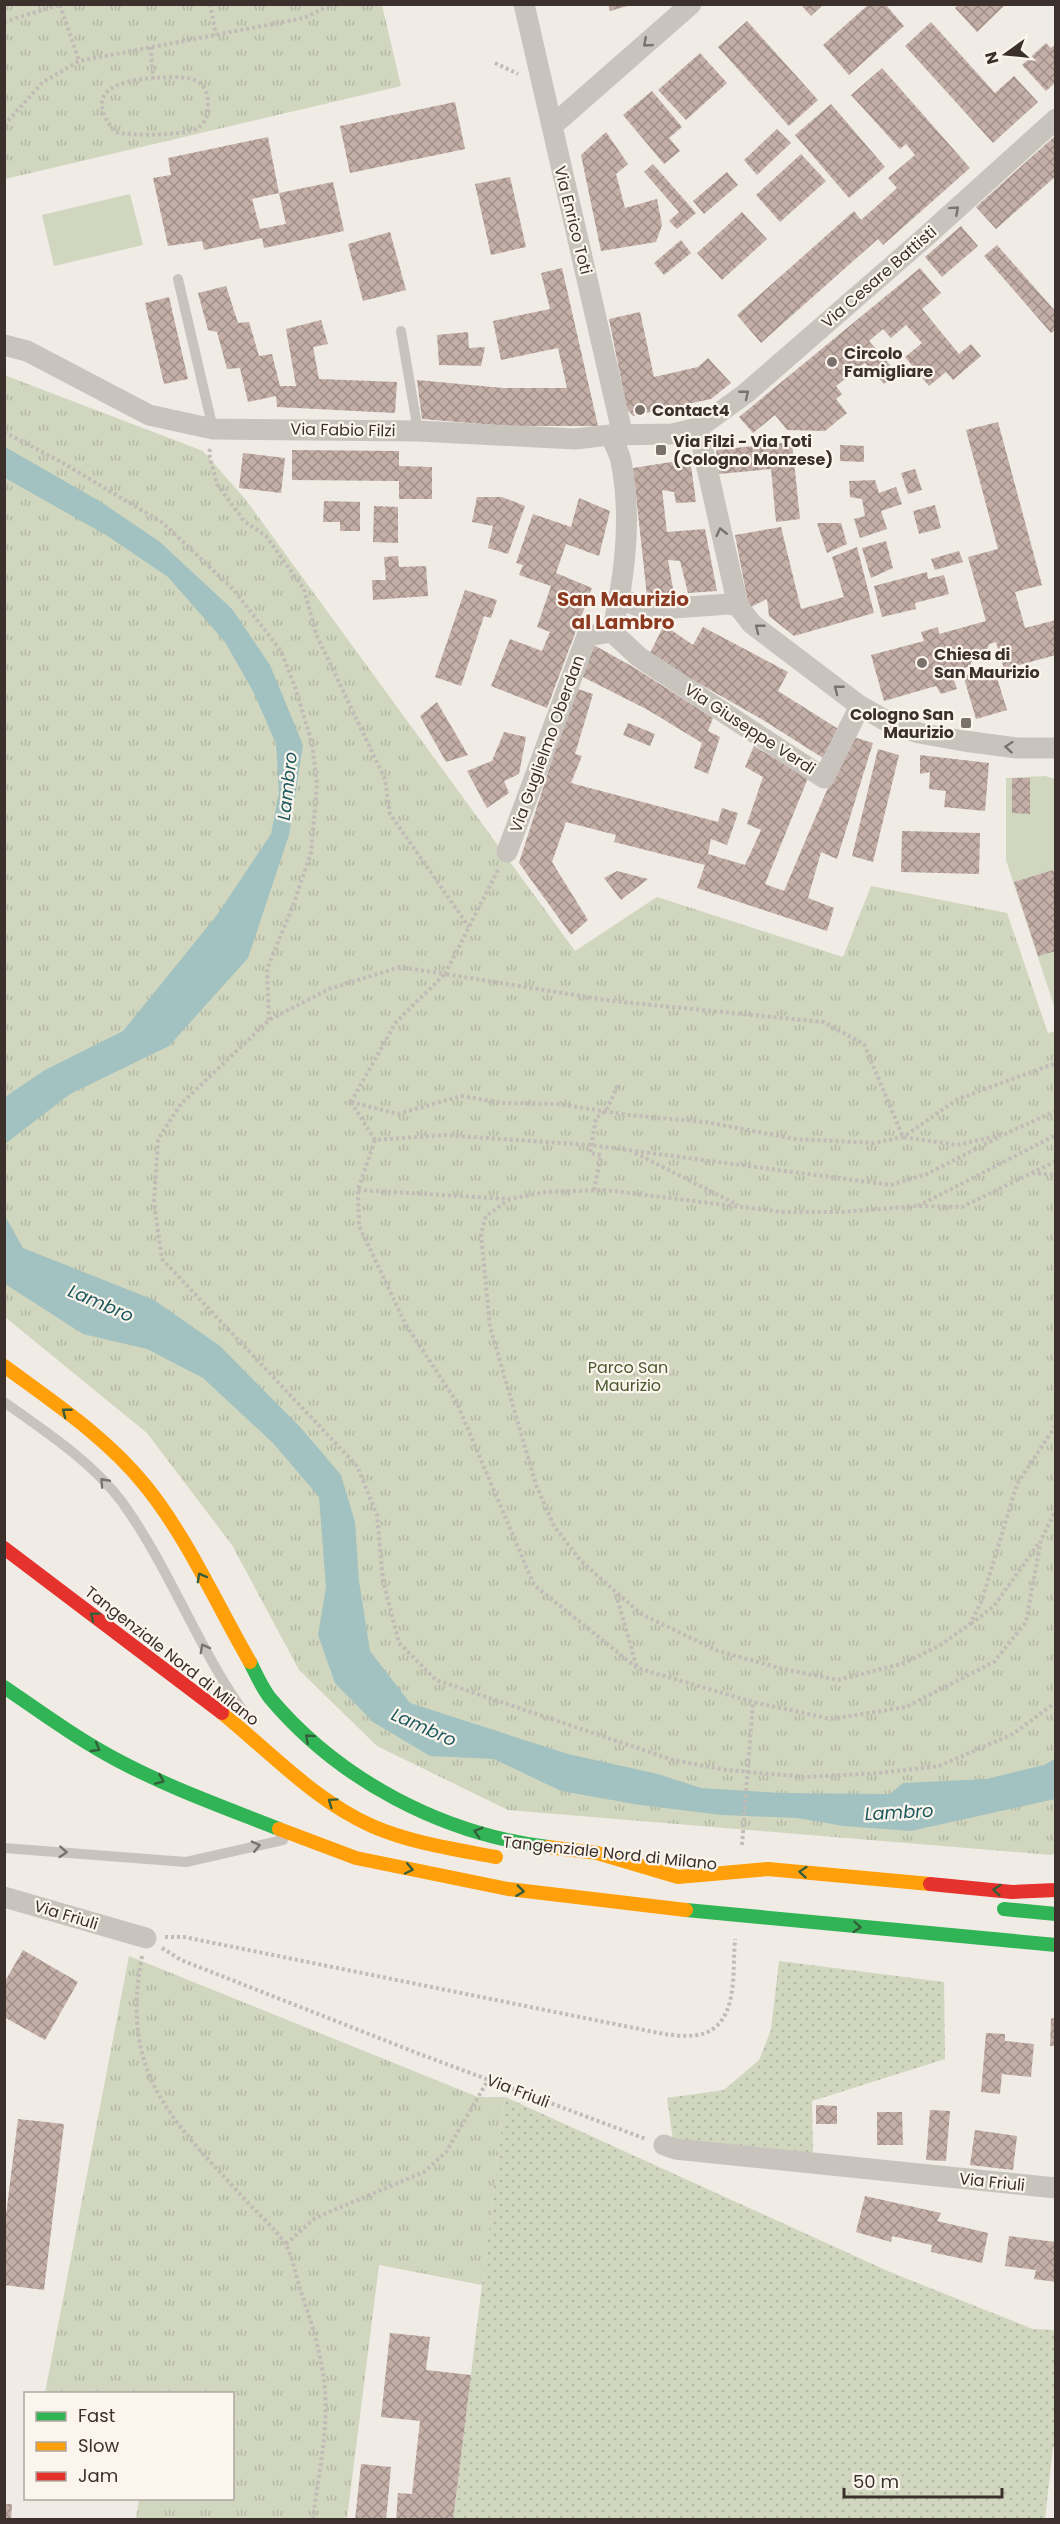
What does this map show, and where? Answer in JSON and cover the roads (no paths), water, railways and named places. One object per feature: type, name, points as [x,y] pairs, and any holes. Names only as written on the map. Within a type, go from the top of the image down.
[{"type":"highway","points":[[4,1366],[110,1448],[144,1484],[170,1520],[269,1697],[308,1736],[348,1770],[410,1806],[438,1819],[483,1834],[531,1845],[597,1853],[678,1877],[768,1869],[1011,1892],[1056,1890]]},
{"type":"highway","name":"Tangenziale Nord di Milano","points":[[4,1548],[220,1712],[330,1802],[383,1831],[423,1842],[509,1859]]},
{"type":"highway","points":[[4,1687],[72,1734],[120,1762],[200,1798],[356,1858],[507,1889],[715,1913],[1056,1946]]},
{"type":"highway","name":"Tangenziale Nord di Milano","points":[[606,1871],[746,1884]]},
{"type":"highway","points":[[986,1908],[1056,1914]]},
{"type":"street","name":"Via Enrico Toti","points":[[524,4],[552,126],[621,459],[626,501],[624,584],[612,632]]},
{"type":"street","points":[[552,126],[691,4]]},
{"type":"street","name":"Via Cesare Battisti","points":[[698,428],[745,394],[922,240],[1056,119]]},
{"type":"street","name":"Via Fabio Filzi","points":[[4,345],[27,351],[149,415],[213,429],[418,431],[575,439],[672,434],[698,428]]},
{"type":"street","points":[[698,428],[736,598],[752,624],[861,706],[890,723],[934,736],[1001,746],[1056,748]]},
{"type":"street","points":[[620,598],[646,610],[729,604],[736,598]]},
{"type":"street","name":"Via Guglielmo Oberdan","points":[[507,852],[586,636],[612,632]]},
{"type":"street","name":"Via Giuseppe Verdi","points":[[612,632],[639,657],[824,778],[861,706]]},
{"type":"street","name":"Via Friuli","points":[[4,1897],[146,1938]]},
{"type":"street","name":"Via Friuli","points":[[663,2145],[675,2150],[1056,2188]]},
{"type":"lane","points":[[178,279],[213,429]]},
{"type":"lane","points":[[401,331],[418,431]]},
{"type":"lane","points":[[4,1402],[88,1465],[120,1500],[153,1549],[212,1663],[238,1704],[284,1766]]},
{"type":"lane","points":[[4,1848],[186,1862],[297,1836]]},
{"type":"water","name":"Lambro","points":[[5,447],[101,502],[160,542],[232,609],[270,665],[303,745],[289,835],[248,958],[169,1046],[70,1094],[5,1144],[5,1097],[45,1070],[123,1031],[217,915],[271,834],[279,793],[276,744],[254,693],[225,642],[168,577],[106,535],[5,478]]},
{"type":"water","name":"Lambro","points":[[4,1214],[23,1248],[154,1300],[220,1346],[301,1428],[341,1475],[355,1522],[359,1581],[370,1651],[410,1703],[568,1754],[658,1774],[701,1788],[780,1793],[890,1794],[903,1783],[986,1779],[1044,1765],[1055,1759],[1055,1799],[911,1831],[844,1826],[797,1818],[722,1815],[640,1805],[561,1791],[494,1759],[430,1756],[373,1722],[335,1683],[318,1635],[326,1587],[319,1497],[273,1443],[203,1378],[147,1349],[83,1334],[5,1284]]},
{"type":"place","name":"Circolo Famigliare","points":[[832,362]]},
{"type":"place","name":"Contact4","points":[[640,410]]},
{"type":"place","name":"Via Filzi - Via Toti (Cologno Monzese)","points":[[661,450]]},
{"type":"place","name":"Chiesa di San Maurizio","points":[[922,663]]},
{"type":"place","name":"Cologno San Maurizio","points":[[966,723]]},
{"type":"district","name":"San Maurizio al Lambro","points":[[623,610]]},
{"type":"park label","name":"Parco San Maurizio","points":[[628,1376]]}]
